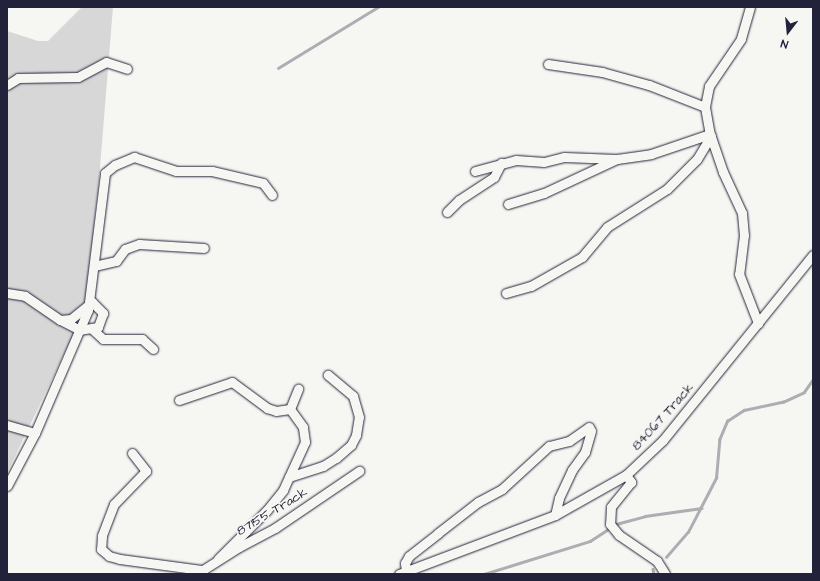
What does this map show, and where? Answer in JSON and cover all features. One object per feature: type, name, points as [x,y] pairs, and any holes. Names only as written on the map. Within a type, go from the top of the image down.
[{"type":"street","points":[[750,7],[741,39],[709,86],[705,107],[710,135],[723,172],[742,213],[744,235],[739,274],[758,323]]},
{"type":"street","points":[[7,84],[18,78],[78,77],[106,62],[126,69]]},
{"type":"street","points":[[548,64],[602,72],[649,85],[705,107]]},
{"type":"street","points":[[475,170],[501,163],[522,160],[544,162],[564,157],[617,158],[655,152],[710,135]]},
{"type":"street","points":[[506,293],[531,286],[582,257],[607,227],[668,189],[697,158],[710,135]]},
{"type":"street","points":[[7,486],[35,433],[80,330],[90,303],[103,178],[116,165],[131,157],[176,171],[212,171],[263,183],[272,195]]},
{"type":"street","points":[[508,204],[544,193],[617,158]]},
{"type":"street","points":[[447,212],[459,200],[494,177],[501,163]]},
{"type":"street","points":[[94,266],[116,261],[125,249],[139,244],[204,248]]},
{"type":"street","name":"84067 Track","points":[[402,572],[555,515],[626,475],[663,440],[813,256]]},
{"type":"street","points":[[7,293],[25,296],[60,320],[80,330],[92,330],[98,327],[103,317],[100,308],[90,303]]},
{"type":"street","points":[[60,320],[71,319],[90,303]]},
{"type":"street","points":[[92,330],[103,338],[142,339],[153,349]]},
{"type":"street","points":[[289,477],[323,466],[336,458],[351,444],[356,436],[359,417],[353,396],[328,375]]},
{"type":"street","points":[[179,400],[232,382],[267,408],[276,411],[290,409]]},
{"type":"street","points":[[290,409],[298,388]]},
{"type":"street","points":[[218,559],[280,496],[305,436],[301,422],[290,409]]},
{"type":"street","points":[[7,426],[35,433]]},
{"type":"street","points":[[402,572],[409,556],[478,502],[502,489],[550,446],[569,441],[589,427],[592,430],[585,452],[572,470],[559,498],[555,515]]},
{"type":"street","points":[[132,453],[144,466],[145,474],[114,504],[102,536],[101,550],[109,556],[120,559],[199,572]]},
{"type":"street","name":"87155 Track","points":[[199,572],[218,559],[275,528],[359,470]]},
{"type":"street","points":[[626,475],[631,482],[611,507],[610,524],[619,535],[657,561],[665,574]]},
{"type":"shaded area","points":[[82,7],[113,7],[98,192],[84,312],[7,473],[7,31],[38,41],[48,41]]},
{"type":"waterway","points":[[278,68],[378,7]]},
{"type":"waterway","points":[[666,557],[688,532],[716,478],[719,440],[727,421],[744,410],[783,402],[804,392],[813,379]]},
{"type":"waterway","points":[[616,524],[645,516],[701,508]]},
{"type":"waterway","points":[[484,574],[590,541],[607,530]]},
{"type":"waterway","points":[[653,569],[654,574]]}]
